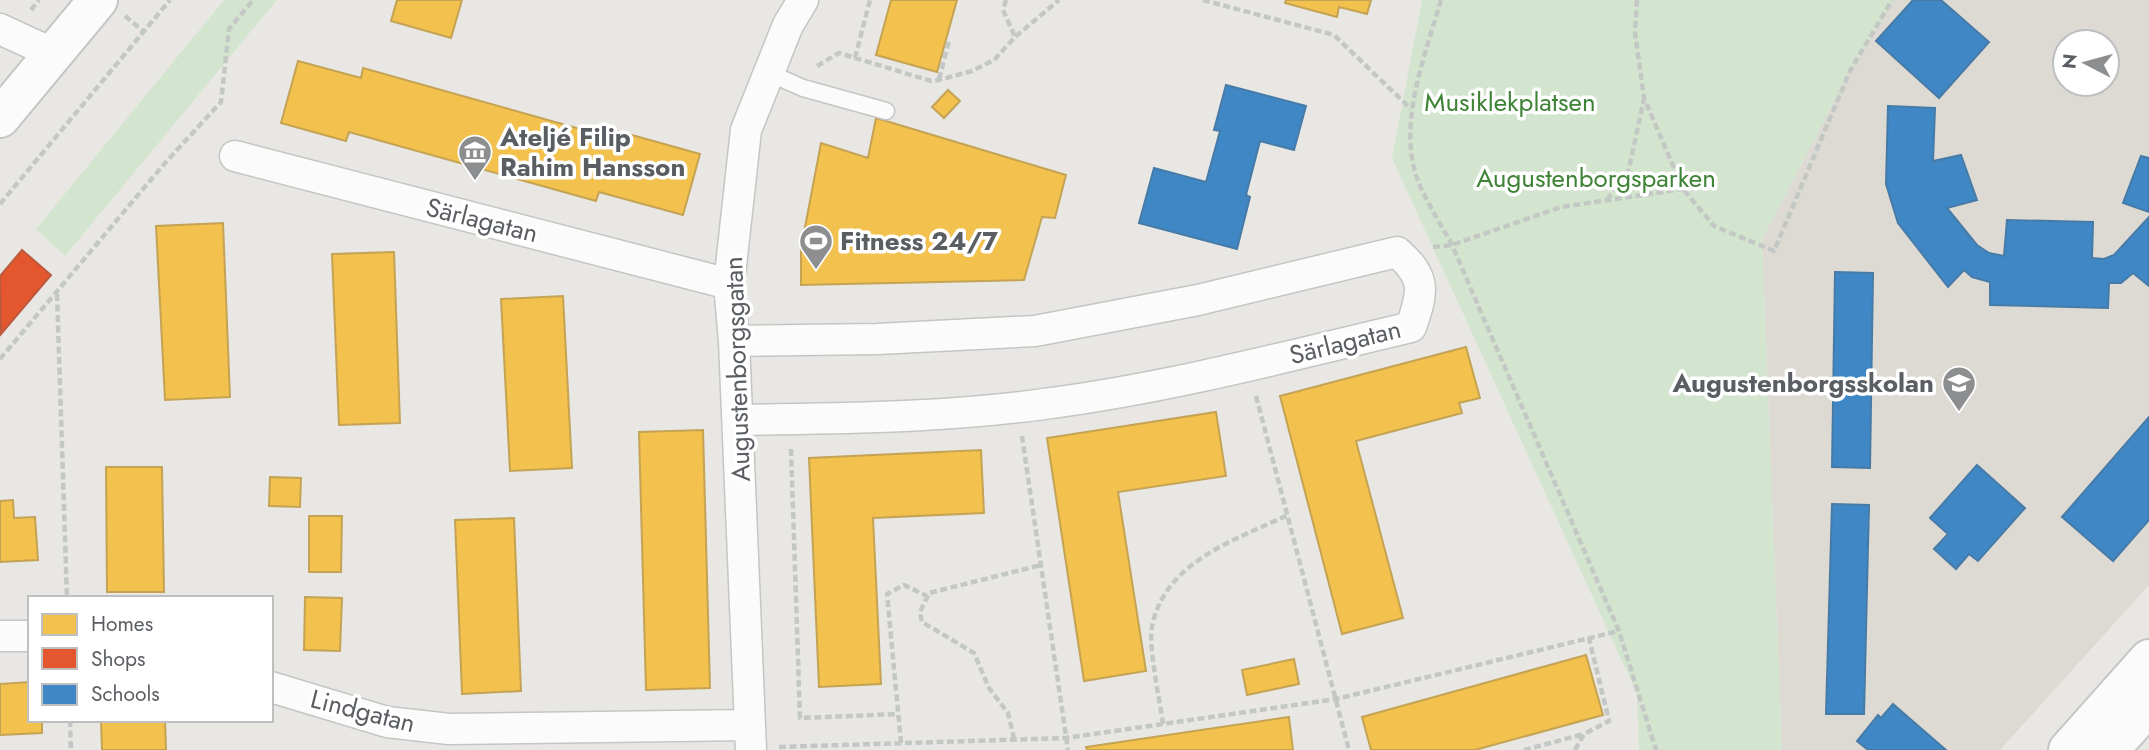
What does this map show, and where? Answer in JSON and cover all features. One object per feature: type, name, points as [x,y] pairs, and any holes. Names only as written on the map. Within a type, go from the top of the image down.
[{"type":"main road","points":[[0,118],[98,0]]},
{"type":"main road","points":[[2068,750],[2149,659]]},
{"type":"main road","points":[[2109,750],[2149,706]]},
{"type":"street","name":"Augustenborgsgatan","points":[[750,741],[734,341],[729,284],[746,130],[781,78],[788,25],[803,0]]},
{"type":"street","points":[[0,29],[52,53]]},
{"type":"street","name":"Särlagatan","points":[[235,156],[729,284]]},
{"type":"street","points":[[734,341],[877,339],[1035,331],[1198,300],[1397,252]]},
{"type":"street","name":"Särlagatan","points":[[737,420],[885,418],[1018,406],[1170,384],[1411,327],[1422,296],[1416,268],[1397,252]]},
{"type":"street","points":[[0,636],[28,636]]},
{"type":"street","name":"Lindgatan","points":[[273,688],[387,736],[449,729],[750,741]]},
{"type":"lane","points":[[781,78],[886,111]]},
{"type":"path","points":[[0,204],[170,0]]},
{"type":"path","points":[[0,359],[165,163],[221,103],[229,29],[253,0]]},
{"type":"path","points":[[855,58],[869,0]]},
{"type":"path","points":[[1006,0],[1003,10],[1015,37]]},
{"type":"path","points":[[781,78],[803,61],[818,67],[838,53],[931,81],[972,71],[994,60],[1015,37],[1059,0]]},
{"type":"path","points":[[1203,0],[1334,35],[1412,110]]},
{"type":"path","points":[[1441,0],[1412,110],[1410,132],[1419,186],[1452,245],[1619,631],[1656,750]]},
{"type":"path","points":[[1637,0],[1635,33],[1644,98],[1683,189],[1714,226],[1773,251],[1850,71],[1892,0]]},
{"type":"path","points":[[939,80],[949,41]]},
{"type":"path","points":[[1607,201],[1628,173],[1644,98]]},
{"type":"path","points":[[1397,252],[1452,245],[1561,207],[1683,189]]},
{"type":"path","points":[[57,293],[67,596]]},
{"type":"path","points":[[1248,366],[1349,750]]},
{"type":"path","points":[[1018,406],[1068,750]]},
{"type":"path","points":[[790,419],[800,718],[898,714]]},
{"type":"path","points":[[1163,724],[1152,629],[1166,588],[1206,554],[1288,515]]},
{"type":"path","points":[[901,743],[887,594],[904,585],[927,596],[1041,565]]},
{"type":"path","points":[[927,596],[920,612],[922,622],[974,653],[989,688],[1008,713],[1014,739]]},
{"type":"path","points":[[750,741],[901,743],[1066,738],[1336,699],[1619,631]]},
{"type":"path","points":[[1524,750],[1584,734],[1609,722],[1589,638]]},
{"type":"path","points":[[70,722],[71,750]]},
{"type":"path","points":[[1575,750],[1584,734]]},
{"type":"shaded area","name":"Augustenborgsskolan","points":[[1894,0],[2149,0],[2149,585],[2000,750],[1782,750],[1762,240],[1850,71]]},
{"type":"green space","points":[[224,0],[277,0],[65,256],[36,229]]},
{"type":"green space","name":"Augustenborgsparken","points":[[1422,0],[1894,0],[1850,71],[1762,240],[1782,750],[1639,750],[1637,694],[1392,158]]},
{"type":"building: Homes","points":[[397,0],[462,0],[451,38],[391,21]]},
{"type":"building: Homes","points":[[891,0],[957,0],[937,72],[876,55]]},
{"type":"building: Homes","points":[[1286,0],[1371,0],[1367,14],[1339,7],[1337,17],[1285,3]]},
{"type":"building: Homes","points":[[298,61],[361,78],[363,68],[612,138],[614,130],[700,154],[683,215],[599,192],[596,201],[349,132],[346,141],[281,123]]},
{"type":"building: Homes","points":[[948,90],[960,101],[944,118],[932,107]]},
{"type":"building: Homes","points":[[876,118],[1066,175],[1055,218],[1042,217],[1024,280],[801,285],[801,248],[821,143],[868,158]]},
{"type":"building: Homes","points":[[223,223],[230,397],[165,400],[156,226]]},
{"type":"building: Homes","points":[[394,252],[400,423],[339,425],[332,254]]},
{"type":"building: Homes","points":[[563,296],[572,468],[510,471],[501,299]]},
{"type":"building: Homes","points":[[1466,347],[1480,398],[1459,403],[1462,413],[1356,441],[1403,618],[1342,634],[1280,396]]},
{"type":"building: Homes","points":[[1216,412],[1226,476],[1118,492],[1146,671],[1084,681],[1047,438]]},
{"type":"building: Homes","points":[[703,430],[710,688],[646,690],[639,432]]},
{"type":"building: Homes","points":[[981,450],[984,513],[873,518],[881,684],[819,687],[809,458]]},
{"type":"building: Homes","points":[[106,467],[162,467],[164,592],[107,592]]},
{"type":"building: Homes","points":[[270,477],[301,478],[300,507],[269,506]]},
{"type":"building: Homes","points":[[13,500],[14,518],[35,517],[38,560],[0,562],[0,501]]},
{"type":"building: Homes","points":[[309,516],[342,516],[341,572],[309,572]]},
{"type":"building: Homes","points":[[514,518],[521,691],[462,694],[455,520]]},
{"type":"building: Homes","points":[[305,597],[342,598],[340,651],[304,650]]},
{"type":"building: Homes","points":[[1586,655],[1603,715],[1475,750],[1371,750],[1362,717]]},
{"type":"building: Homes","points":[[1294,659],[1299,684],[1247,695],[1242,670]]},
{"type":"building: Homes","points":[[28,682],[28,722],[42,722],[42,733],[0,735],[0,684]]},
{"type":"building: Homes","points":[[1289,717],[1293,750],[1087,750],[1086,747]]},
{"type":"building: Homes","points":[[101,722],[165,722],[166,750],[102,750]]},
{"type":"building: Shops","points":[[22,250],[51,275],[1,334],[0,276]]},
{"type":"building: Schools","points":[[1913,0],[1941,0],[1989,42],[1939,98],[1876,41]]},
{"type":"building: Schools","points":[[1226,85],[1306,106],[1294,150],[1260,141],[1246,195],[1250,197],[1237,249],[1139,223],[1154,168],[1206,182],[1220,131],[1214,130]]},
{"type":"building: Schools","points":[[1888,106],[1935,108],[1933,161],[1961,155],[1977,200],[1947,208],[1977,245],[1989,253],[2004,256],[2007,220],[2093,222],[2092,258],[2104,259],[2114,255],[2149,217],[2149,286],[2133,273],[2121,283],[2109,283],[2108,308],[1990,305],[1990,282],[1972,277],[1964,270],[1948,287],[1898,223],[1886,184]]},
{"type":"building: Schools","points":[[2141,156],[2149,158],[2149,212],[2123,203]]},
{"type":"building: Schools","points":[[1835,272],[1873,273],[1870,468],[1832,467]]},
{"type":"building: Schools","points":[[2149,417],[2149,520],[2113,561],[2062,517]]},
{"type":"building: Schools","points":[[1977,465],[2025,508],[1978,561],[1969,554],[1956,569],[1934,549],[1948,534],[1930,518]]},
{"type":"building: Schools","points":[[1832,504],[1869,505],[1864,714],[1826,714]]},
{"type":"building: Schools","points":[[1893,704],[1946,750],[1868,750],[1857,741],[1878,715],[1881,718]]},
{"type":"place","name":"Ateljé Filip Rahim Hansson","points":[[475,182]]},
{"type":"place","name":"Fitness 24/7","points":[[816,271]]},
{"type":"place","name":"Augustenborgsskolan","points":[[1959,413]]},
{"type":"park label","name":"Musiklekplatsen","points":[[1510,102]]}]
